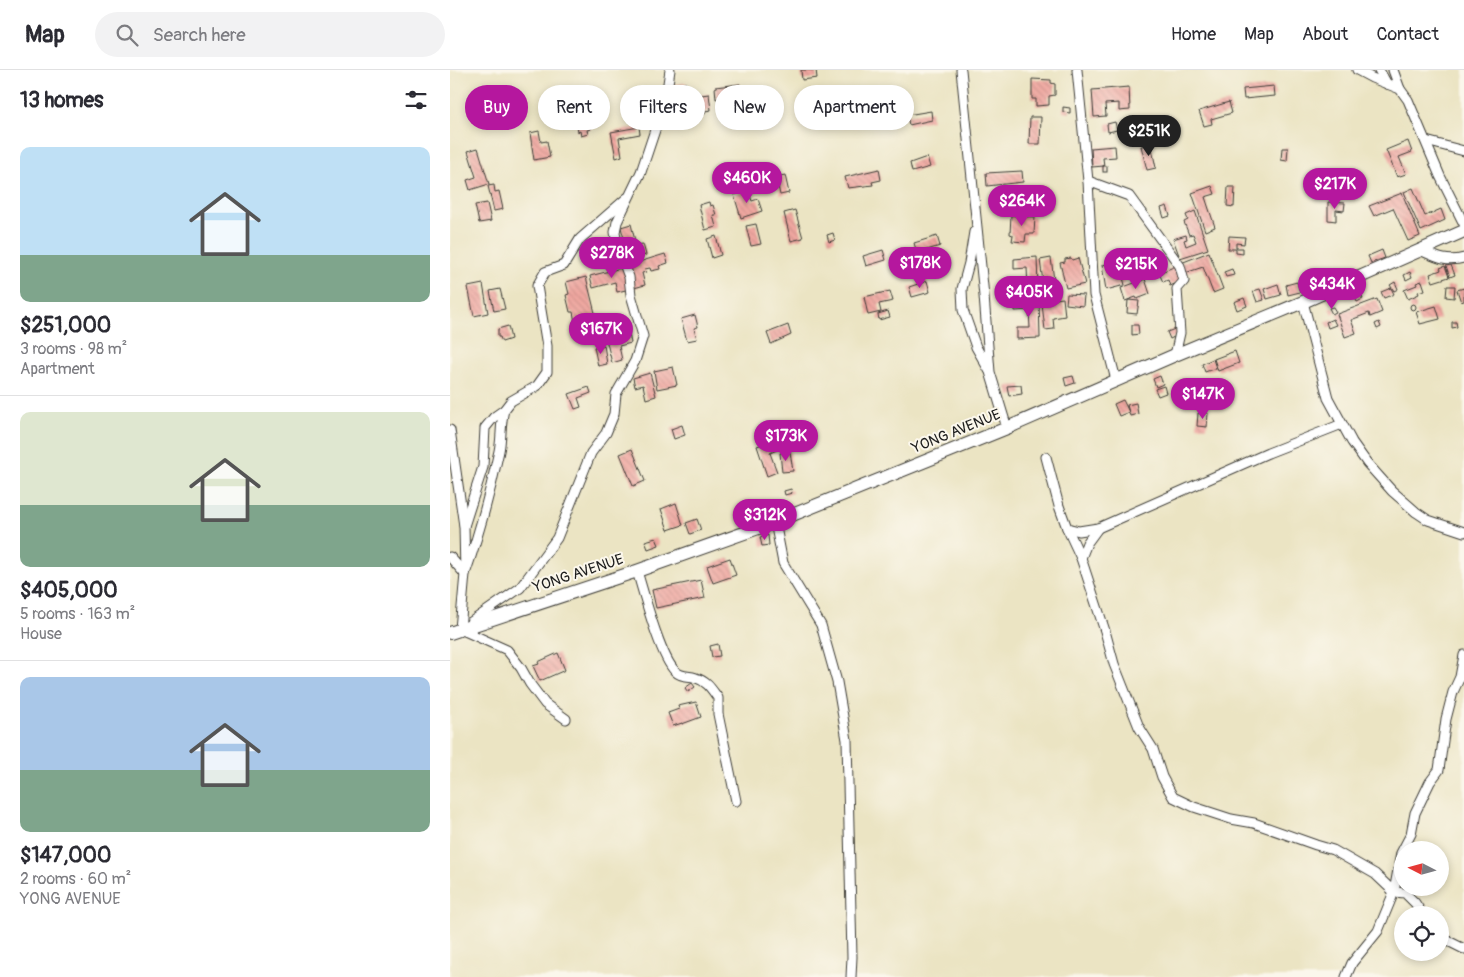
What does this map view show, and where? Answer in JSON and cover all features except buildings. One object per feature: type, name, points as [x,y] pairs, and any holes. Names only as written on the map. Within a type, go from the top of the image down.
[{"type":"street","points":[[455,631],[520,588],[557,538],[591,453],[606,433],[614,414],[616,394],[635,361],[643,336],[631,295],[629,277],[617,245],[615,232],[617,222],[641,172],[666,97],[670,70]]},
{"type":"street","points":[[961,70],[990,372],[1007,428]]},
{"type":"street","points":[[1077,70],[1088,180],[1094,296],[1116,380]]},
{"type":"street","points":[[1357,70],[1400,89]]},
{"type":"street","points":[[1379,70],[1387,84]]},
{"type":"street","points":[[1393,70],[1400,89],[1408,100],[1440,176],[1464,224]]},
{"type":"street","points":[[1426,141],[1464,151]]},
{"type":"street","points":[[1088,180],[1129,196],[1180,266],[1184,281],[1177,289],[1180,333],[1175,355]]},
{"type":"street","points":[[464,526],[483,467],[486,428],[494,417],[504,410],[511,401],[537,386],[547,372],[547,346],[536,286],[545,272],[564,265],[580,239],[631,194]]},
{"type":"street","points":[[976,218],[969,263],[962,289],[963,310],[976,347],[990,372]]},
{"type":"street","name":"YONG AVENUE","points":[[455,631],[637,571],[775,522],[1007,428],[1464,231]]},
{"type":"street","points":[[1420,250],[1440,260],[1464,258]]},
{"type":"street","points":[[1303,302],[1328,398],[1352,442],[1367,463],[1406,503],[1428,520],[1464,532]]},
{"type":"street","points":[[455,631],[465,574],[492,484],[502,436],[501,422],[504,410]]},
{"type":"street","points":[[1067,528],[1078,531],[1098,528],[1268,453],[1342,424]]},
{"type":"street","points":[[450,430],[464,526],[465,574]]},
{"type":"street","points":[[1046,457],[1059,506],[1081,558],[1114,664],[1139,727],[1153,749],[1162,777],[1173,797],[1194,807],[1231,819],[1254,823],[1316,846],[1333,850],[1375,874],[1394,892],[1378,932],[1352,963],[1346,977]]},
{"type":"street","points":[[775,522],[783,564],[820,624],[837,682],[847,740],[850,825],[851,977]]},
{"type":"street","points":[[1081,558],[1087,543],[1098,528]]},
{"type":"street","points":[[450,557],[465,574]]},
{"type":"street","points":[[637,571],[665,656],[675,671],[683,677],[694,677],[706,682],[718,698],[718,714],[736,801]]},
{"type":"street","points":[[455,631],[507,650],[545,704],[566,719]]},
{"type":"street","points":[[1408,841],[1411,834],[1415,813],[1430,782],[1439,770],[1446,719],[1453,692],[1460,677],[1464,655]]},
{"type":"street","points":[[1408,896],[1417,906]]},
{"type":"street","points":[[1449,942],[1464,949]]}]
